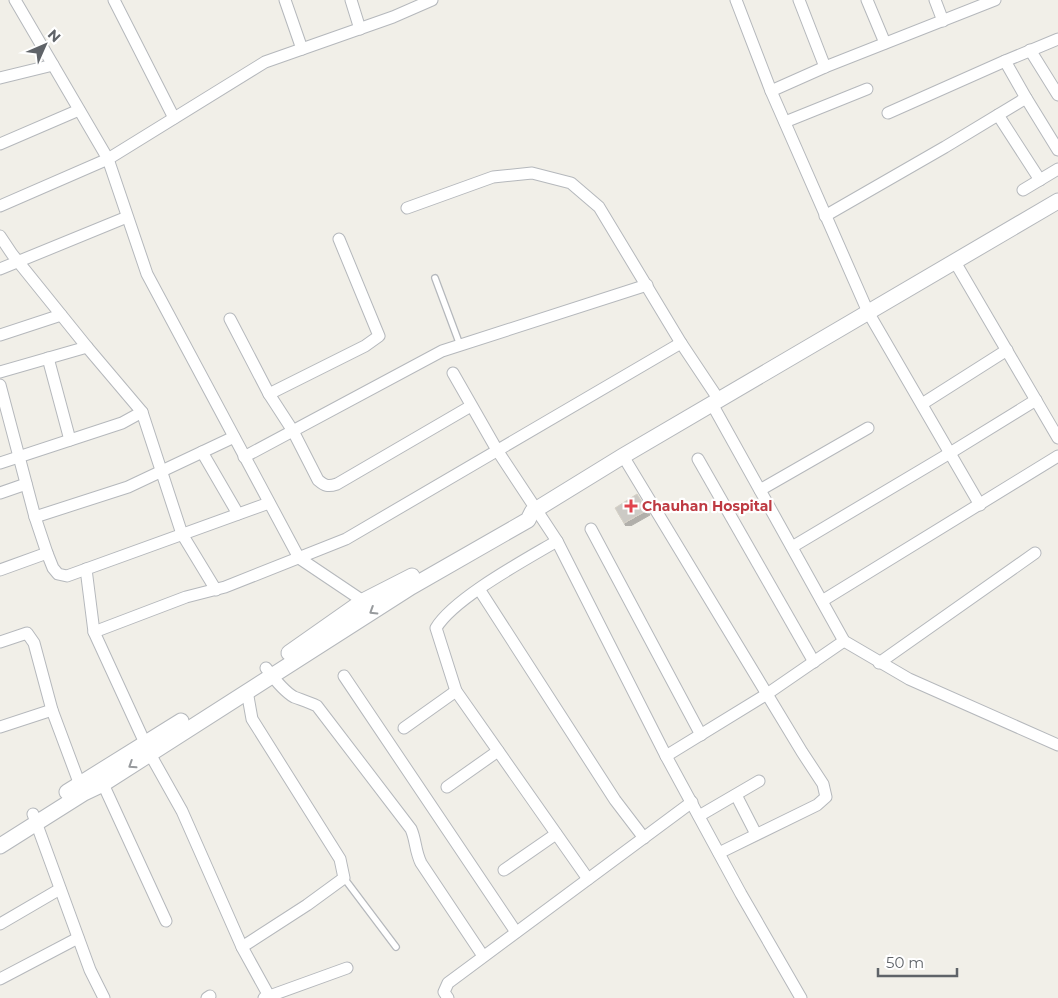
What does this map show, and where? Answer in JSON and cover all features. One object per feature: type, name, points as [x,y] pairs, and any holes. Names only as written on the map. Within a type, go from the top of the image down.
[{"type":"street","points":[[15,0],[108,159],[146,274],[298,558],[363,601]]},
{"type":"street","points":[[114,0],[174,118]]},
{"type":"street","points":[[285,0],[302,50]]},
{"type":"street","points":[[351,0],[360,29]]},
{"type":"street","points":[[0,206],[108,159],[265,62],[393,17],[432,0]]},
{"type":"street","points":[[736,0],[771,91],[868,312],[980,505]]},
{"type":"street","points":[[799,0],[825,67]]},
{"type":"street","points":[[867,0],[884,44]]},
{"type":"street","points":[[934,0],[943,21]]},
{"type":"street","points":[[771,91],[825,67],[943,21],[973,4],[995,0]]},
{"type":"street","points":[[888,113],[1058,39]]},
{"type":"street","points":[[1030,50],[1058,95]]},
{"type":"street","points":[[1005,61],[1058,150]]},
{"type":"street","points":[[0,78],[53,65]]},
{"type":"street","points":[[785,122],[867,88]]},
{"type":"street","points":[[826,216],[1026,98]]},
{"type":"street","points":[[0,144],[79,110]]},
{"type":"street","points":[[998,114],[1040,180]]},
{"type":"street","points":[[1023,190],[1058,169]]},
{"type":"street","points":[[407,208],[493,177],[532,173],[571,183],[599,207],[647,285],[715,402],[760,490],[844,641],[909,680],[1058,745]]},
{"type":"street","points":[[0,834],[103,784],[148,748],[269,672],[528,520],[534,511],[623,456],[1058,201]]},
{"type":"street","points":[[0,269],[127,217]]},
{"type":"street","points":[[0,236],[18,262],[142,412],[182,534],[216,590]]},
{"type":"street","points":[[269,394],[365,346],[379,336],[339,239]]},
{"type":"street","points":[[954,262],[1008,350],[1058,438]]},
{"type":"street","points":[[244,457],[442,351],[647,285]]},
{"type":"street","points":[[0,334],[61,315]]},
{"type":"street","points":[[230,319],[269,394],[293,431],[318,480],[324,485],[330,487],[337,484],[471,406]]},
{"type":"street","points":[[94,632],[186,597],[216,590],[346,539],[681,343]]},
{"type":"street","points":[[0,372],[87,347]]},
{"type":"street","points":[[922,404],[1008,350]]},
{"type":"street","points":[[48,358],[70,440]]},
{"type":"street","points":[[453,373],[534,511],[557,541],[666,756],[800,998]]},
{"type":"street","points":[[0,385],[35,517],[53,568],[58,574],[67,576],[269,503]]},
{"type":"street","points":[[792,547],[1036,400]]},
{"type":"street","points":[[0,463],[122,423],[142,412]]},
{"type":"street","points":[[760,490],[868,428]]},
{"type":"street","points":[[35,517],[128,488],[234,438]]},
{"type":"street","points":[[202,452],[238,514]]},
{"type":"street","points":[[623,456],[823,784],[826,797],[817,805],[719,854]]},
{"type":"street","points":[[822,601],[1058,456]]},
{"type":"street","points":[[698,459],[814,662]]},
{"type":"street","points":[[0,493],[26,484]]},
{"type":"street","points":[[0,846],[80,785],[248,691],[269,672],[363,601],[406,579],[524,512],[534,511]]},
{"type":"street","points":[[591,529],[701,735]]},
{"type":"street","points":[[557,541],[479,589],[442,618],[436,628],[456,691],[588,879]]},
{"type":"street","points":[[0,570],[47,553]]},
{"type":"street","points":[[879,663],[1035,553]]},
{"type":"street","points":[[86,569],[94,632],[148,748],[182,811],[242,948],[266,997],[347,968]]},
{"type":"street","points":[[479,589],[615,800],[644,838]]},
{"type":"street","points":[[0,642],[27,634],[34,642],[52,710],[80,785]]},
{"type":"street","points":[[666,756],[767,694],[844,641]]},
{"type":"street","points":[[269,672],[294,696],[317,706],[411,828],[416,853],[421,863],[483,956]]},
{"type":"street","points":[[344,676],[516,932]]},
{"type":"street","points":[[242,948],[308,905],[344,878],[340,859],[252,719],[248,691]]},
{"type":"street","points":[[404,728],[456,691]]},
{"type":"street","points":[[0,727],[52,710]]},
{"type":"street","points":[[447,787],[498,751]]},
{"type":"street","points":[[699,816],[760,781]]},
{"type":"street","points":[[103,784],[166,921]]},
{"type":"street","points":[[736,795],[756,834]]},
{"type":"street","points":[[448,998],[444,992],[448,983],[692,802]]},
{"type":"street","points":[[34,819],[90,970],[104,998]]},
{"type":"street","points":[[504,870],[556,834]]},
{"type":"street","points":[[0,924],[60,889]]},
{"type":"street","points":[[0,978],[78,938]]},
{"type":"lane","points":[[435,278],[460,345]]},
{"type":"lane","points":[[344,878],[396,948]]},
{"type":"building","points":[[637,494],[647,510],[624,523],[615,508]]},
{"type":"place","name":"Chauhan Hospital","points":[[631,506]]}]
